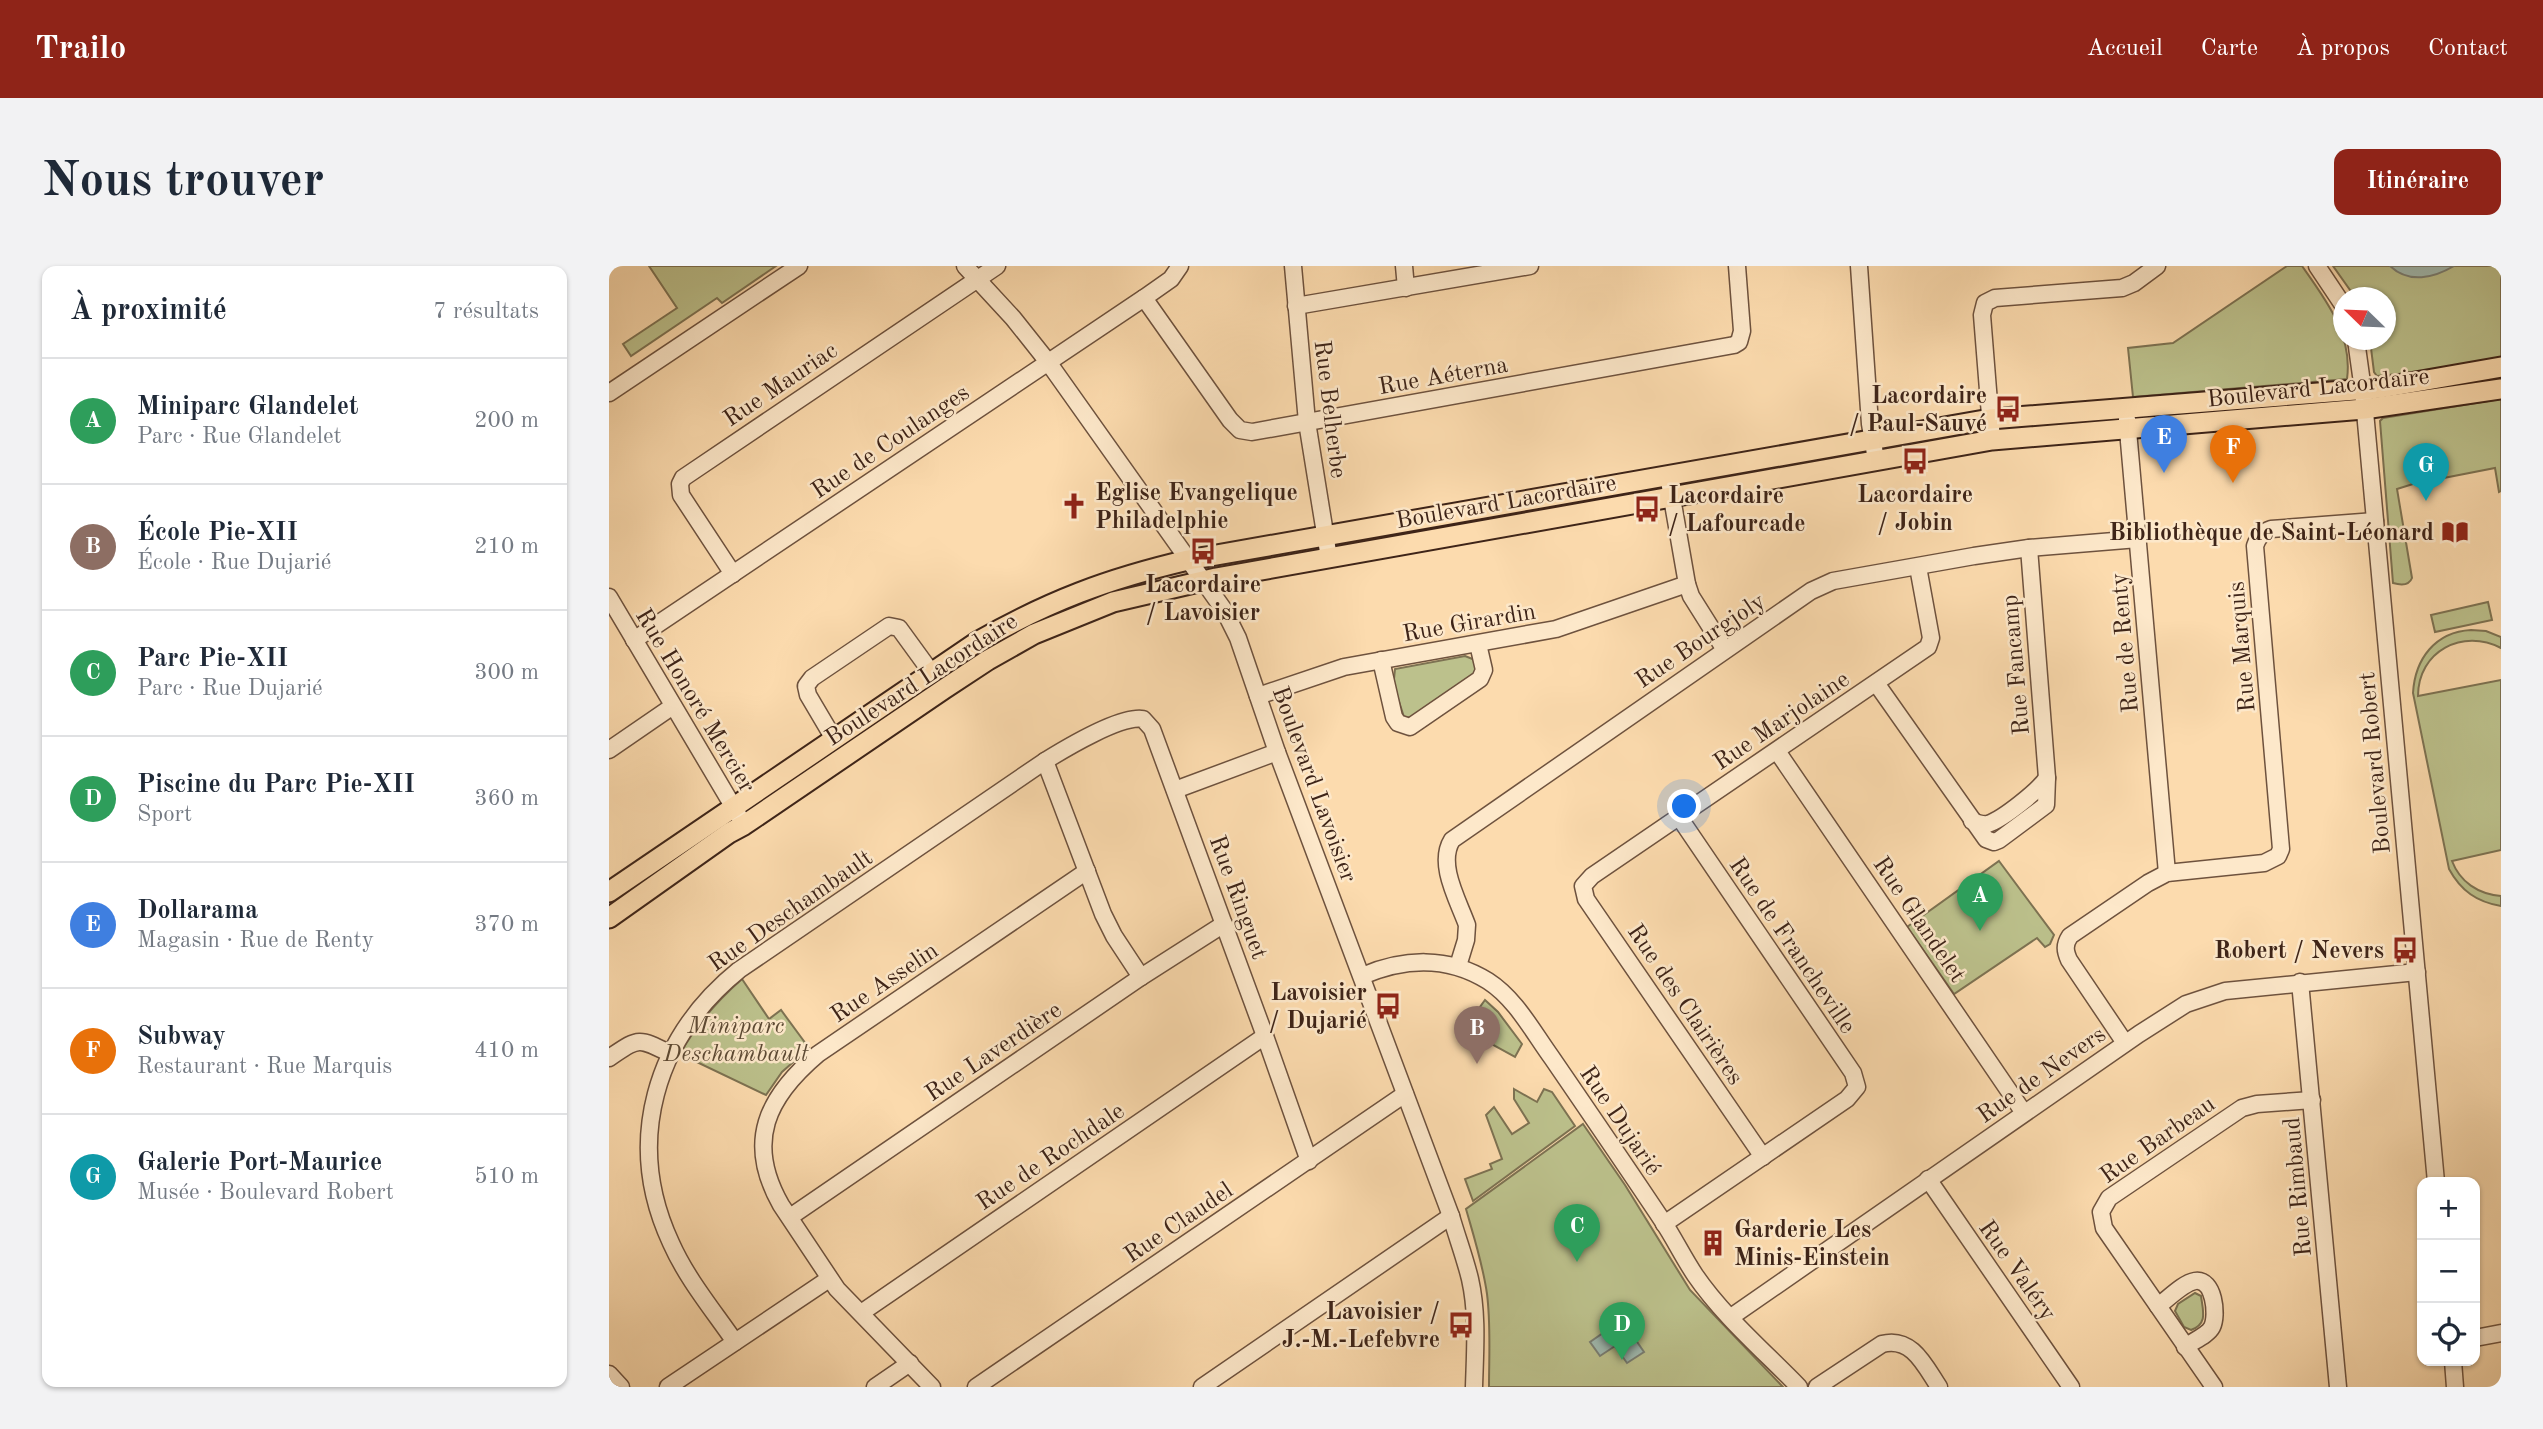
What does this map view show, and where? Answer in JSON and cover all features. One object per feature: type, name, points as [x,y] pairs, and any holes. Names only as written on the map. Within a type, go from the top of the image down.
[{"type":"main road","name":"Boulevard Lacordaire","points":[[609,918],[729,833],[955,682],[1034,634],[1113,602],[1202,580],[1992,440],[2129,429],[2364,399],[2428,381],[2501,367]]},
{"type":"main road","name":"Boulevard Lacordaire","points":[[609,892],[931,672],[1022,617],[1105,582],[1188,560],[1990,419],[2501,389]]},
{"type":"street","points":[[609,393],[799,266]]},
{"type":"street","name":"Boulevard Lavoisier","points":[[965,266],[1048,362],[1224,610],[1238,638],[1277,752],[1451,1216],[1470,1279],[1475,1342],[1474,1387]]},
{"type":"street","name":"Rue Mauriac","points":[[733,574],[681,495],[679,490],[683,478],[997,266]]},
{"type":"street","name":"Rue Belherbe","points":[[1293,266],[1307,422],[1329,558]]},
{"type":"street","points":[[1403,266],[1406,288]]},
{"type":"street","name":"Rue Aéterna","points":[[1144,298],[1230,420],[1240,430],[1252,432],[1734,345],[1739,342],[1742,331],[1737,266]]},
{"type":"street","points":[[1859,266],[1876,460]]},
{"type":"street","points":[[1992,440],[1982,315],[1985,303],[1995,298],[2128,287],[2157,266]]},
{"type":"street","points":[[2317,266],[2333,290]]},
{"type":"street","points":[[1296,306],[1519,267]]},
{"type":"street","name":"Rue de Coulanges","points":[[634,640],[1144,298],[1176,272]]},
{"type":"street","name":"Boulevard Robert","points":[[2357,350],[2436,1177]]},
{"type":"street","name":"Rue de Renty","points":[[2126,409],[2167,873]]},
{"type":"street","points":[[1668,475],[1687,584],[1691,596],[1725,650]]},
{"type":"street","name":"Rue Marquis","points":[[2167,873],[2265,863],[2278,856],[2281,841],[2255,547],[2257,540],[2265,531],[2271,529],[2375,521]]},
{"type":"street","name":"Rue Bourgjoly","points":[[1458,966],[1467,933],[1446,865],[1447,847],[1452,839],[1820,586],[1833,581],[1974,556],[2029,548],[2138,539]]},
{"type":"street","name":"Rue Fancamp","points":[[1972,821],[1986,839],[1994,842],[2046,805],[2048,797],[2029,548]]},
{"type":"street","name":"Rue Marjolaine","points":[[1593,876],[1876,683],[1930,643],[1918,567]]},
{"type":"street","name":"Rue Girardin","points":[[1258,696],[1333,670],[1556,629],[1687,584]]},
{"type":"street","name":"Rue Honoré Mercier","points":[[609,597],[744,825]]},
{"type":"street","points":[[834,738],[808,695],[806,686],[812,678],[888,626],[899,628],[904,633],[931,672]]},
{"type":"street","points":[[1381,660],[1394,717],[1398,723],[1410,727],[1480,679],[1484,670],[1478,644]]},
{"type":"street","points":[[1876,683],[1972,821],[1981,824],[1991,822],[2035,793],[2047,778]]},
{"type":"street","points":[[609,750],[673,706]]},
{"type":"street","name":"Rue Deschambault","points":[[735,1342],[678,1258],[664,1228],[650,1171],[651,1121],[659,1080],[669,1053],[695,1014],[715,991],[739,970],[1045,761],[1095,734],[1129,720],[1143,719],[1152,729]]},
{"type":"street","name":"Rue Ringuet","points":[[1152,729],[1309,1161]]},
{"type":"street","name":"Rue Glandelet","points":[[1777,751],[2024,1113]]},
{"type":"street","points":[[1175,790],[1277,752]]},
{"type":"street","points":[[1045,761],[1108,925],[1141,977]]},
{"type":"street","name":"Rue de Francheville","points":[[1679,817],[1853,1073],[1857,1087],[1847,1099],[1763,1157]]},
{"type":"street","name":"Rue Asselin","points":[[932,1387],[829,1279],[773,1190],[765,1169],[764,1147],[770,1109],[796,1072],[826,1049],[1087,870]]},
{"type":"street","points":[[2125,1043],[2069,960],[2065,943],[2077,931],[2167,873]]},
{"type":"street","name":"Rue des Clairières","points":[[1593,876],[1583,886],[1586,899],[1763,1157]]},
{"type":"street","name":"Rue Laverdière","points":[[789,1217],[1224,923]]},
{"type":"street","name":"Rue Dujarié","points":[[1362,976],[1400,963],[1434,962],[1458,966],[1489,982],[1512,1003],[1664,1224],[1694,1273],[1731,1317],[1799,1387]]},
{"type":"street","name":"Rue de Nevers","points":[[1731,1317],[2125,1043],[2203,996],[2243,988],[2417,972]]},
{"type":"street","name":"Rue Rimbaud","points":[[2300,982],[2338,1387]]},
{"type":"street","name":"Rue de Rochdale","points":[[861,1313],[1265,1036]]},
{"type":"street","points":[[609,1058],[632,1043],[641,1041],[669,1053]]},
{"type":"street","name":"Rue Claudel","points":[[976,1387],[1405,1094]]},
{"type":"street","name":"Rue Barbeau","points":[[2214,1387],[2104,1228],[2101,1212],[2109,1198],[2242,1108],[2257,1104],[2312,1100]]},
{"type":"street","points":[[1664,1224],[1763,1157]]},
{"type":"street","name":"Rue Valéry","points":[[1928,1179],[2071,1387]]},
{"type":"street","points":[[1202,1387],[1451,1216]]},
{"type":"street","points":[[667,1387],[829,1279]]},
{"type":"street","points":[[2158,1306],[2193,1281],[2209,1286],[2213,1325],[2185,1347]]},
{"type":"street","points":[[2480,1337],[2501,1333]]},
{"type":"street","points":[[1817,1387],[1882,1344],[1892,1342],[1908,1346],[1914,1351],[1939,1387]]},
{"type":"street","points":[[875,1387],[910,1363]]},
{"type":"street","points":[[2453,1366],[2455,1387]]},
{"type":"street","points":[[609,1374],[621,1387]]},
{"type":"green space","points":[[649,266],[776,266],[722,303],[717,298],[631,356],[623,344],[677,308]]},
{"type":"green space","points":[[2287,266],[2302,266],[2333,314],[2333,350],[2346,350],[2347,379],[2133,397],[2128,348],[2173,343]]},
{"type":"green space","points":[[2333,266],[2501,266],[2501,358],[2377,376],[2371,350],[2396,350],[2396,287],[2348,287]]},
{"type":"green space","points":[[2501,399],[2501,491],[2499,492],[2495,468],[2397,489],[2412,578],[2407,584],[2393,583],[2380,421],[2383,418]]},
{"type":"green space","points":[[2488,602],[2492,620],[2435,632],[2431,615]]},
{"type":"green space","points":[[2471,630],[2486,631],[2501,637],[2501,648],[2487,642],[2472,641],[2445,648],[2434,656],[2426,667],[2420,680],[2418,696],[2501,680],[2501,850],[2452,861],[2460,875],[2471,886],[2485,893],[2501,896],[2501,906],[2484,902],[2470,894],[2449,869],[2413,693],[2418,669],[2429,650],[2447,636]]},
{"type":"green space","points":[[1465,656],[1475,660],[1475,674],[1411,718],[1404,717],[1392,680],[1395,669]]},
{"type":"green space","points":[[1999,861],[2054,935],[2050,944],[2045,947],[2037,938],[1954,994],[1907,927]]},
{"type":"green space","name":"Miniparc Deschambault","points":[[742,979],[769,1019],[781,1010],[809,1048],[782,1072],[766,1095],[680,1054],[708,1014]]},
{"type":"green space","points":[[1485,1000],[1498,1012],[1522,1044],[1515,1057],[1464,1029]]},
{"type":"green space","points":[[1514,1089],[1537,1102],[1544,1089],[1552,1092],[1575,1126],[1473,1201],[1465,1179],[1492,1169],[1490,1164],[1502,1159],[1486,1115],[1494,1107],[1512,1134],[1529,1123],[1514,1099]]},
{"type":"green space","points":[[1583,1124],[1625,1185],[1690,1290],[1783,1387],[1489,1387],[1487,1294],[1466,1209]]},
{"type":"green space","points":[[2195,1293],[2201,1296],[2203,1316],[2200,1324],[2191,1330],[2184,1327],[2175,1311],[2178,1304]]},
{"type":"shaded area","points":[[2390,266],[2454,266],[2438,274],[2413,277],[2397,272]]},
{"type":"shaded area","points":[[1622,1320],[1644,1352],[1627,1363],[1615,1346],[1600,1356],[1590,1342]]},
{"type":"place","name":"Lacordaire / Paul-Sauvé","points":[[2008,409]]},
{"type":"place","name":"Lacordaire / Jobin","points":[[1915,461]]},
{"type":"place","name":"Dollarama","points":[[2164,473]]},
{"type":"place","name":"Subway","points":[[2233,483]]},
{"type":"place","name":"Galerie Port-Maurice","points":[[2426,501]]},
{"type":"place","name":"Eglise Evangelique Philadelphie","points":[[1074,506]]},
{"type":"place","name":"Lacordaire / Lafourcade","points":[[1647,509]]},
{"type":"place","name":"Bibliothèque de Saint-Léonard","points":[[2455,532]]},
{"type":"place","name":"Lacordaire / Lavoisier","points":[[1203,551]]},
{"type":"place","name":"Miniparc Glandelet","points":[[1980,931]]},
{"type":"place","name":"Robert / Nevers","points":[[2405,950]]},
{"type":"place","name":"Lavoisier / Dujarié","points":[[1388,1006]]},
{"type":"place","name":"École Pie-XII","points":[[1477,1064]]},
{"type":"place","name":"Garderie Les Minis-Einstein","points":[[1713,1243]]},
{"type":"place","name":"Parc Pie-XII","points":[[1577,1262]]},
{"type":"place","name":"Lavoisier / J.-M.-Lefebvre","points":[[1461,1325]]},
{"type":"place","name":"Piscine du Parc Pie-XII","points":[[1622,1360]]}]
